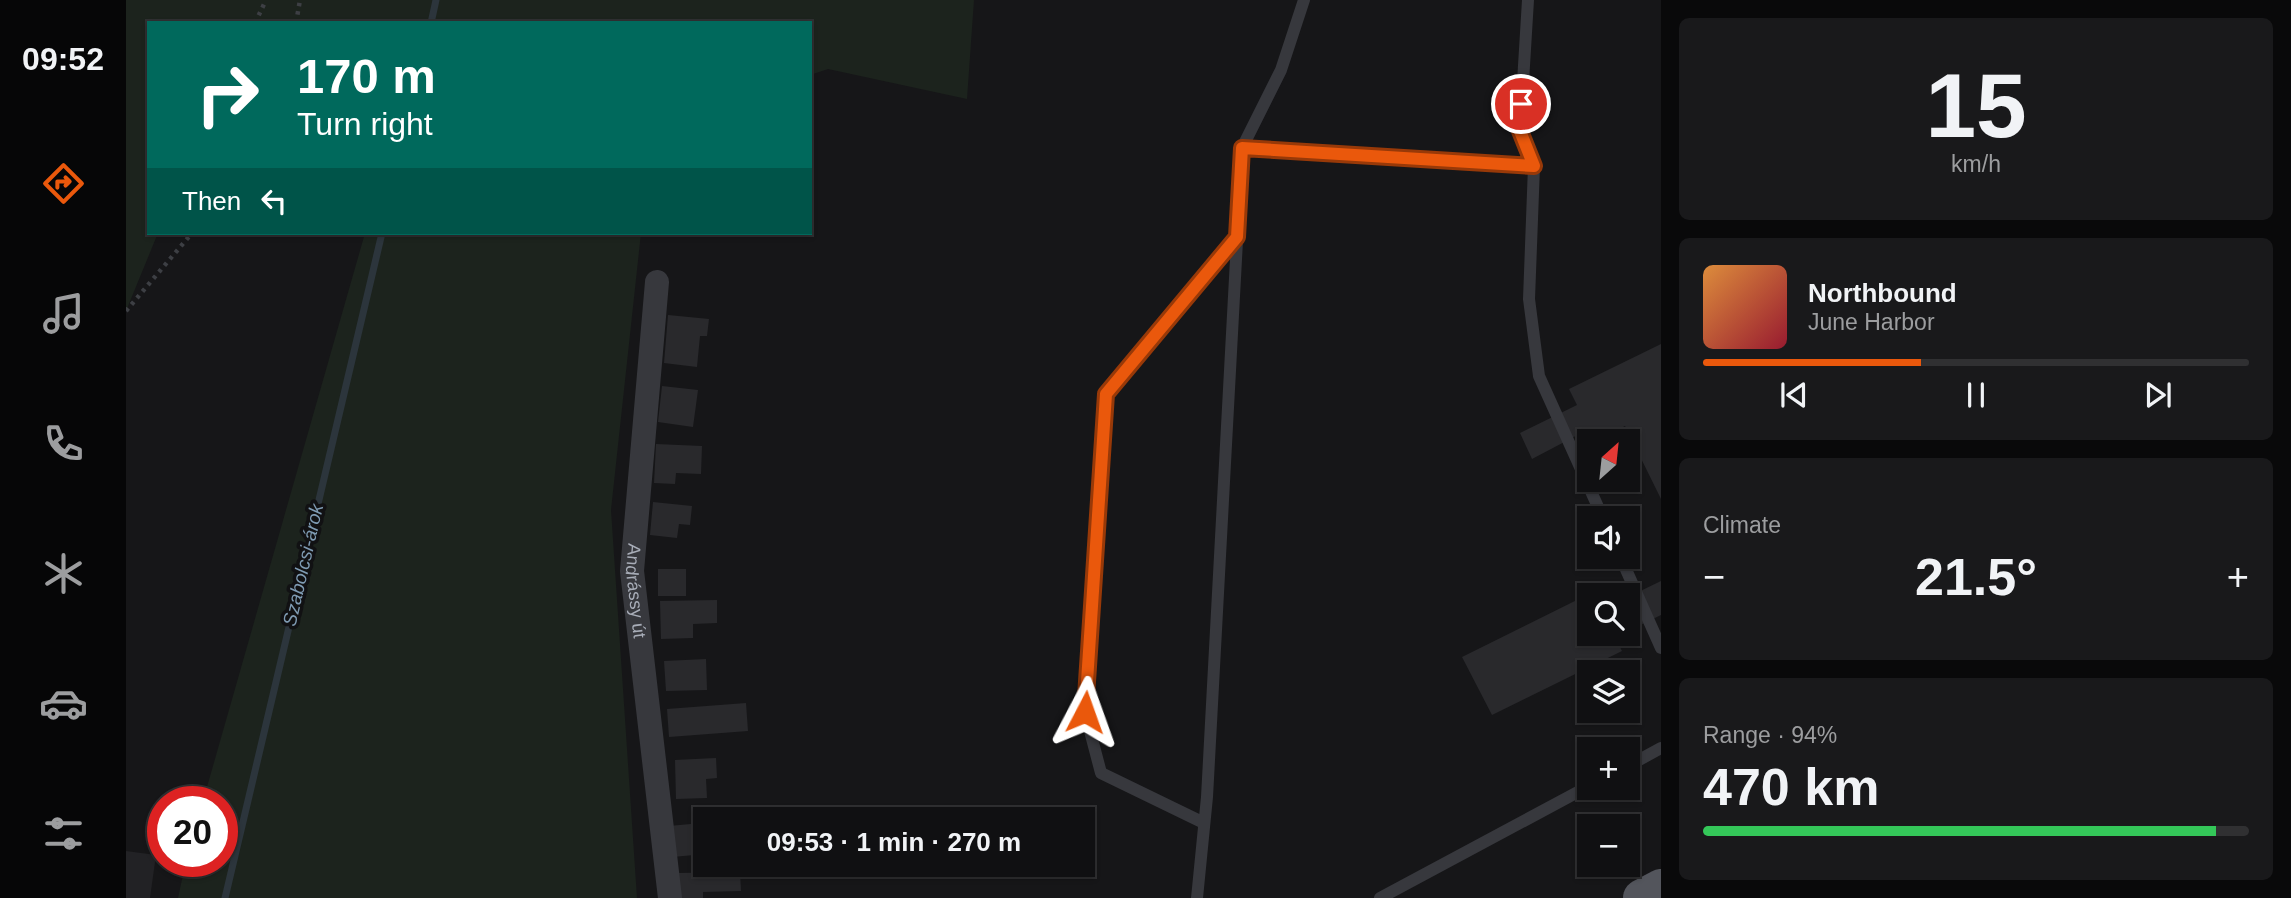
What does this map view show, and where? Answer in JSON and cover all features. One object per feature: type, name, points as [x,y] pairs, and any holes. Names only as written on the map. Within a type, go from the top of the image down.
[{"type":"main road","points":[[1642,898],[1661,888]]},
{"type":"street","name":"Andrássy út","points":[[657,282],[632,571],[670,898]]},
{"type":"lane","points":[[1197,898],[1204,823],[1242,148],[1281,70],[1304,0]]},
{"type":"lane","points":[[1528,0],[1520,131],[1534,166],[1529,299],[1539,376],[1598,506]]},
{"type":"lane","points":[[1242,148],[1534,166]]},
{"type":"lane","points":[[1204,823],[1101,773],[1085,712],[1106,394],[1237,237]]},
{"type":"lane","points":[[1626,569],[1661,648]]},
{"type":"lane","points":[[1640,759],[1661,748]]},
{"type":"lane","points":[[1380,898],[1577,792]]},
{"type":"path","points":[[256,21],[266,0]]},
{"type":"path","points":[[296,21],[300,0]]},
{"type":"path","points":[[126,311],[189,235]]},
{"type":"shaded area","points":[[126,0],[974,0],[967,99],[828,69],[812,74],[812,21],[147,21],[147,235],[157,235],[126,311]]},
{"type":"shaded area","points":[[364,235],[641,235],[611,510],[637,898],[178,898],[183,877],[238,877],[238,786],[207,786]]},
{"type":"shaded area","points":[[126,851],[147,854],[147,877],[153,877],[150,898],[126,898]]},
{"type":"building","points":[[668,315],[709,319],[707,336],[700,336],[697,367],[664,363]]},
{"type":"building","points":[[1661,344],[1661,499],[1640,456],[1640,429],[1626,429],[1625,426],[1619,429],[1577,429],[1577,435],[1532,459],[1520,433],[1577,405],[1569,389]]},
{"type":"building","points":[[662,386],[698,390],[693,427],[658,422]]},
{"type":"building","points":[[656,444],[702,446],[701,474],[676,473],[675,484],[654,483]]},
{"type":"building","points":[[653,502],[692,506],[690,525],[679,524],[677,538],[650,535]]},
{"type":"building","points":[[658,569],[686,569],[686,596],[658,596]]},
{"type":"building","points":[[1661,581],[1661,615],[1640,625],[1640,591]]},
{"type":"building","points":[[717,600],[717,623],[693,624],[693,638],[661,639],[660,601]]},
{"type":"building","points":[[1577,600],[1577,646],[1620,646],[1622,651],[1604,660],[1577,660],[1577,673],[1492,715],[1462,657]]},
{"type":"building","points":[[706,659],[707,690],[666,691],[664,661]]},
{"type":"building","points":[[746,703],[748,731],[669,737],[667,709]]},
{"type":"building","points":[[716,758],[717,778],[706,779],[707,798],[676,799],[675,760]]},
{"type":"building","points":[[693,824],[693,855],[672,857],[669,826]]},
{"type":"building","points":[[677,873],[693,873],[693,877],[740,877],[741,891],[703,892],[703,898],[678,898]]},
{"type":"waterway","name":"Szabolcsi-árok","points":[[431,21],[436,0]]},
{"type":"waterway","name":"Szabolcsi-árok","points":[[225,898],[382,235]]},
{"type":"route","points":[[1085,712],[1106,394],[1237,237],[1242,148],[1534,166],[1520,131],[1521,104]]}]
